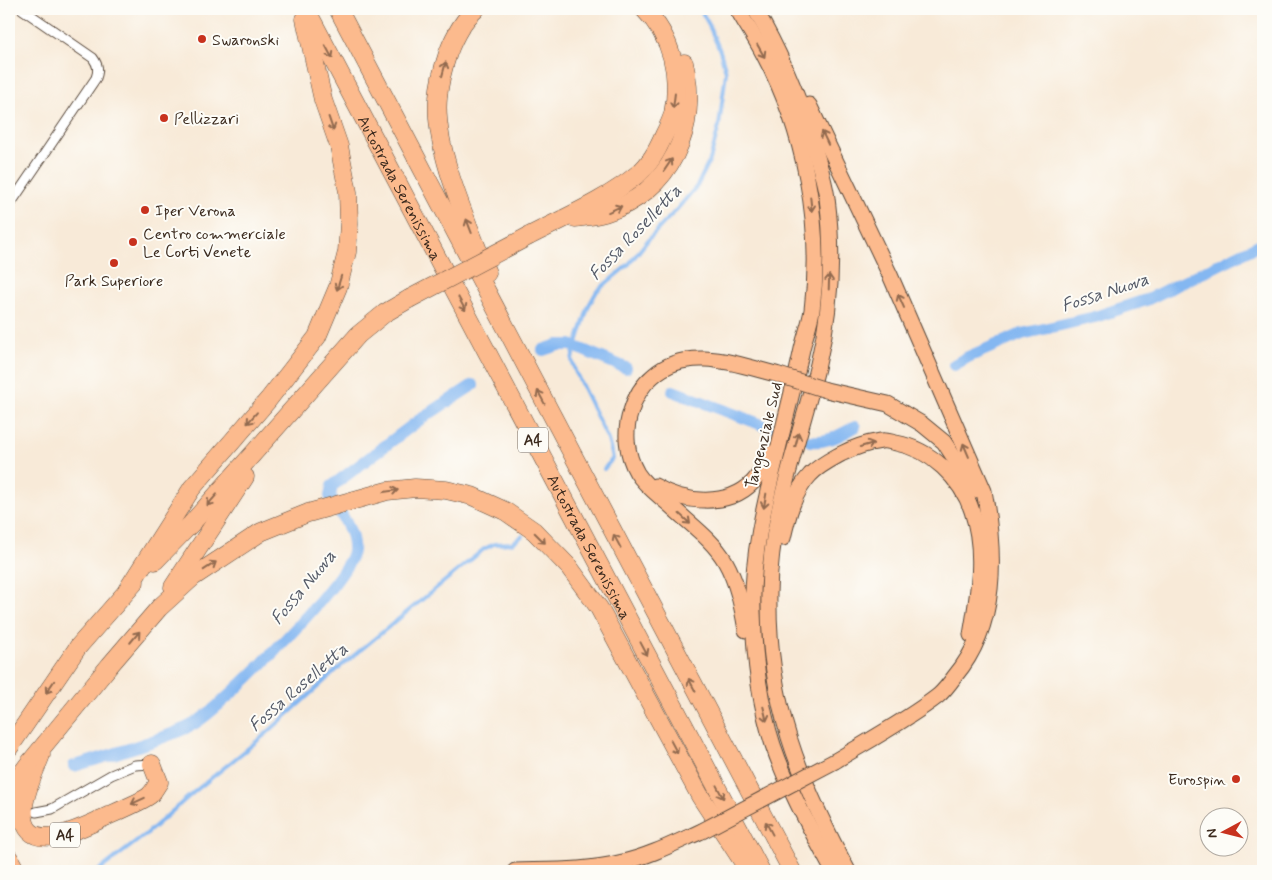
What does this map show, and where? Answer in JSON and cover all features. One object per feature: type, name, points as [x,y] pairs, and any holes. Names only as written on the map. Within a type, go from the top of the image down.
[{"type":"highway","name":"A4","points":[[127,590],[192,488],[268,400],[317,337],[338,287],[347,252],[349,224],[348,192],[339,146],[323,100],[302,9]]},
{"type":"highway","name":"Autostrada Serenissima","points":[[306,9],[761,871]]},
{"type":"highway","name":"Autostrada Serenissima","points":[[338,9],[792,871]]},
{"type":"highway","name":"A4","points":[[476,9],[454,37],[443,68],[438,99],[440,136],[464,213],[518,353]]},
{"type":"highway","name":"A4","points":[[9,747],[78,647],[127,590],[192,524],[358,335],[385,313],[409,299],[560,221],[617,189],[640,172],[657,151],[673,116],[676,84],[674,61],[666,39],[655,20],[644,9]]},
{"type":"highway","name":"A4","points":[[560,221],[605,213],[634,200],[656,182],[672,160],[684,135],[689,106],[684,61],[669,24],[657,9]]},
{"type":"highway","name":"Tangenziale Sud","points":[[737,9],[765,57],[789,112],[801,149],[809,190],[814,234],[812,310],[768,490],[754,574],[753,610],[760,688],[773,745],[783,771],[833,871]]},
{"type":"highway","name":"Tangenziale Sud","points":[[756,9],[784,63],[818,157],[826,195],[830,234],[828,314],[818,364],[782,494],[774,531],[770,576],[769,626],[772,660],[776,692],[785,730],[796,762],[810,798],[848,871]]},
{"type":"highway","points":[[515,871],[584,868],[623,862],[702,831],[835,761],[939,696],[966,664],[982,631],[990,597],[991,547],[989,519],[984,492],[890,276],[801,87],[769,33]]},
{"type":"highway","points":[[760,688],[741,600],[725,560],[713,545],[652,490],[638,474],[628,449],[628,419],[632,405],[640,391],[656,373],[678,362],[700,358],[728,362],[779,375],[826,390],[888,404],[922,424],[944,442],[974,488],[983,512],[991,547]]},
{"type":"highway","name":"A4","points":[[159,608],[290,411]]},
{"type":"highway","points":[[638,474],[659,488],[684,498],[697,500],[724,497],[744,489],[752,483],[782,435]]},
{"type":"highway","points":[[769,626],[786,524],[794,500],[810,475],[826,461],[852,449],[882,440],[908,445],[934,459],[954,479],[972,510],[980,544],[980,575],[966,664]]},
{"type":"highway","name":"A4","points":[[9,791],[45,743],[159,608],[193,576],[261,532],[308,513],[387,491],[415,488],[446,490],[472,496],[505,511],[534,532],[569,567],[599,608],[700,796],[749,871]]},
{"type":"highway","name":"A4","points":[[45,743],[24,806],[26,823],[29,830],[38,836],[48,837],[69,834],[150,796],[159,782],[152,764]]},
{"type":"highway","points":[[9,824],[12,809],[45,743]]},
{"type":"highway","points":[[9,858],[16,871]]},
{"type":"street","points":[[9,206],[96,78],[98,72],[98,64],[93,58],[22,9]]},
{"type":"street","points":[[36,812],[52,809],[111,775],[135,765],[152,764]]},
{"type":"waterway","name":"Fossa Roselletta","points":[[604,469],[613,458],[608,440],[575,371],[572,360],[573,355],[589,305],[597,291],[629,264],[697,186],[710,160],[719,126],[726,72],[720,51],[700,9]]},
{"type":"waterway","name":"Fossa Nuova","points":[[954,365],[1022,334],[1095,317],[1146,300],[1263,243]]},
{"type":"waterway","name":"Fossa Nuova","points":[[543,350],[558,345],[571,345],[626,368]]},
{"type":"waterway","name":"Fossa Nuova","points":[[74,766],[177,732],[192,725],[229,696],[308,615],[346,566],[353,551],[352,537],[342,515],[330,496],[332,486],[418,421],[473,385]]},
{"type":"waterway","name":"Fossa Nuova","points":[[673,391],[768,427]]},
{"type":"waterway","name":"Fossa Nuova","points":[[810,441],[828,440],[855,427]]},
{"type":"waterway","name":"Fossa Roselletta","points":[[98,871],[144,836],[194,792],[267,733],[341,666],[484,549],[494,544],[512,543],[522,536]]},
{"type":"place","name":"Swaronski","points":[[202,39]]},
{"type":"place","name":"Pellizzari","points":[[164,118]]},
{"type":"place","name":"Iper Verona","points":[[145,210]]},
{"type":"place","name":"Centro commerciale Le Corti Venete","points":[[133,242]]},
{"type":"place","name":"Park Superiore","points":[[114,263]]},
{"type":"place","name":"Eurospin","points":[[1236,779]]}]
